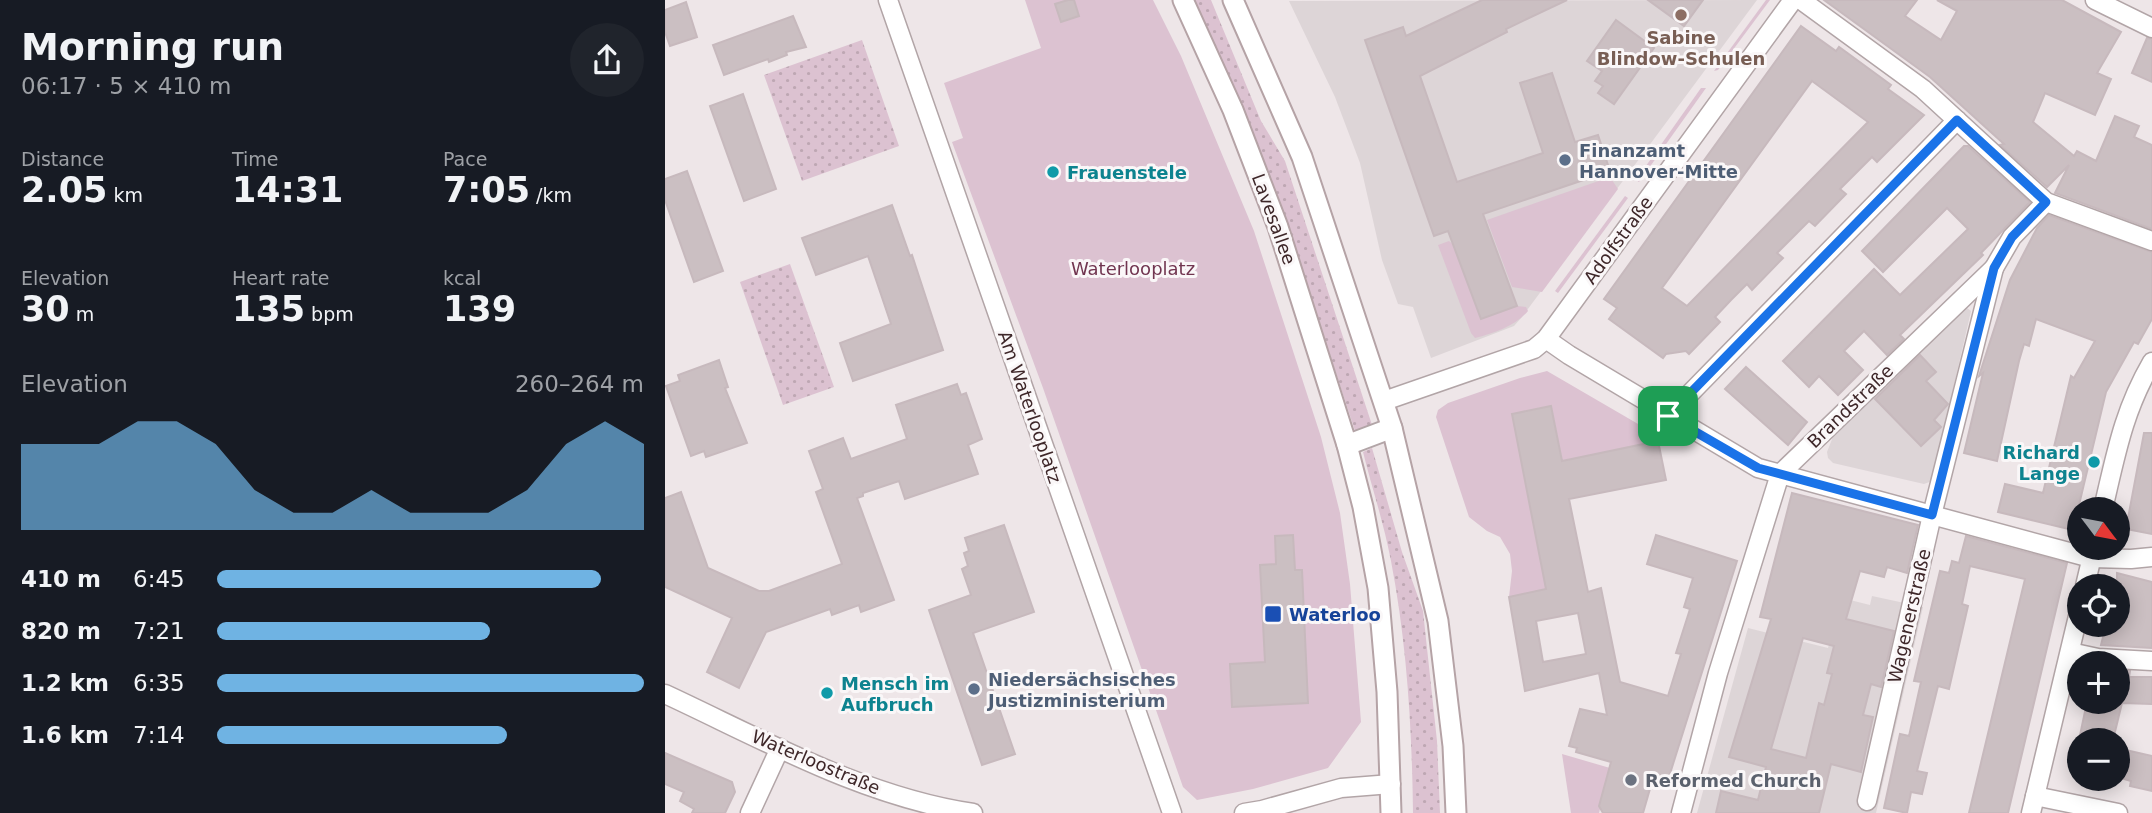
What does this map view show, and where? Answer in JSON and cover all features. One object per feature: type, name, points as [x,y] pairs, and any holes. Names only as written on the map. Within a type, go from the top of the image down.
[{"type":"main road","name":"Lavesallee","points":[[1183,0],[1233,110],[1278,228],[1347,445],[1363,507],[1378,588],[1387,692],[1391,813]]},
{"type":"main road","points":[[1233,0],[1302,157],[1392,428],[1438,621],[1453,746],[1456,813]]},
{"type":"main road","points":[[1347,445],[1392,428]]},
{"type":"street","name":"Am Waterlooplatz","points":[[888,0],[1172,813]]},
{"type":"street","name":"Adolfstraße","points":[[1384,401],[1534,349],[1546,338],[1793,0]]},
{"type":"street","points":[[1801,0],[1923,89],[2046,202],[2152,241]]},
{"type":"street","points":[[2095,0],[2152,28]]},
{"type":"street","points":[[1668,416],[1957,120]]},
{"type":"street","name":"Brandstraße","points":[[1681,813],[1718,673],[1780,474],[1994,268],[2012,237],[2046,202]]},
{"type":"street","name":"Wagenerstraße","points":[[1867,801],[1932,515],[1994,268]]},
{"type":"street","points":[[1546,338],[1668,416],[1758,468],[1932,515],[2067,547]]},
{"type":"street","points":[[2106,497],[2124,419],[2152,362]]},
{"type":"street","points":[[2130,559],[2152,557]]},
{"type":"street","points":[[2130,660],[2152,661]]},
{"type":"street","points":[[2067,664],[2033,804],[2118,813]]},
{"type":"street","name":"Waterloostraße","points":[[665,694],[860,783],[906,799],[973,813]]},
{"type":"street","points":[[750,813],[780,748]]},
{"type":"street","points":[[1244,813],[1341,788],[1391,784]]},
{"type":"shaded area","points":[[1757,0],[1514,326],[1431,358],[1413,307],[1398,304],[1382,260],[1360,163],[1335,97],[1289,1]]},
{"type":"shaded area","points":[[1963,305],[1971,311],[1932,481],[1924,484],[1833,463],[1827,452],[1836,429]]},
{"type":"shaded area","points":[[1872,596],[1923,607],[1876,813],[1697,813],[1748,628],[1828,648],[1842,598],[1870,605]]},
{"type":"green space","name":"Waterlooplatz","points":[[1025,0],[1153,0],[1181,56],[1254,231],[1321,437],[1340,513],[1350,584],[1361,722],[1328,768],[1253,789],[1197,800],[1183,787],[1043,388],[952,142],[963,138],[944,83],[1041,48]]},
{"type":"green space","points":[[1193,0],[1211,0],[1261,121],[1285,161],[1374,431],[1357,437],[1265,168]]},
{"type":"green space","points":[[1766,0],[1770,0],[1718,70],[1714,71]]},
{"type":"green space","points":[[862,40],[899,146],[802,181],[764,75]]},
{"type":"green space","points":[[1701,88],[1706,88],[1639,182],[1636,180]]},
{"type":"green space","points":[[1610,177],[1618,189],[1542,292],[1512,287],[1487,220]]},
{"type":"green space","points":[[1625,196],[1628,198],[1558,293],[1555,291]]},
{"type":"green space","points":[[1449,241],[1454,245],[1481,319],[1517,306],[1526,307],[1528,311],[1511,325],[1475,338],[1438,245]]},
{"type":"green space","points":[[790,264],[834,387],[783,405],[740,282]]},
{"type":"green space","points":[[1547,371],[1645,428],[1658,441],[1562,461],[1546,589],[1509,597],[1512,571],[1510,554],[1500,537],[1469,517],[1436,417],[1438,410],[1448,403]]},
{"type":"green space","points":[[1372,448],[1402,552],[1423,611],[1437,741],[1440,813],[1413,813],[1405,655],[1391,561],[1363,452]]},
{"type":"green space","points":[[1562,754],[1610,768],[1599,813],[1571,813]]},
{"type":"building","points":[[1074,0],[1079,16],[1061,22],[1055,4]]},
{"type":"building","name":"Finanzamt Hannover-Mitte","points":[[1482,0],[1567,0],[1506,29],[1507,32],[1420,76],[1457,182],[1543,153],[1520,83],[1552,73],[1575,142],[1598,135],[1610,171],[1483,214],[1517,306],[1481,319],[1448,231],[1434,236],[1365,40],[1403,27],[1406,36]]},
{"type":"building","name":"Sabine Blindow-Schulen","points":[[1648,0],[1703,0],[1684,26]]},
{"type":"building","points":[[1824,0],[1917,0],[1905,16],[1941,40],[1957,11],[1937,0],[2062,0],[2121,32],[2097,73],[2111,79],[2095,115],[2045,93],[2033,122],[2074,156],[2077,151],[2096,161],[2115,116],[2139,126],[2134,137],[2152,145],[2152,229],[2055,193],[2069,165],[2047,187],[1930,77]]},
{"type":"building","points":[[686,2],[697,37],[670,46],[665,32],[665,10]]},
{"type":"building","points":[[793,16],[806,47],[786,52],[787,55],[769,62],[768,59],[724,75],[713,45]]},
{"type":"building","points":[[1616,20],[1654,48],[1614,104],[1598,93],[1603,86],[1595,81],[1602,71],[1587,61]]},
{"type":"building","points":[[1801,26],[1836,51],[1839,47],[1891,85],[1888,89],[1924,115],[1877,162],[1872,157],[1840,189],[1846,194],[1815,226],[1809,221],[1777,253],[1783,258],[1752,290],[1747,284],[1731,300],[1715,317],[1720,322],[1689,354],[1686,351],[1666,354],[1663,358],[1609,319],[1617,308],[1604,299]],"holes":[[[1812,81],[1868,122],[1687,306],[1662,288]]]},
{"type":"building","points":[[2147,38],[2152,39],[2152,82],[2132,73]]},
{"type":"building","points":[[743,94],[776,189],[744,201],[710,106]]},
{"type":"building","points":[[1964,146],[1968,146],[2030,202],[1981,253],[1983,255],[1900,335],[1904,339],[1887,355],[1864,331],[1844,351],[1863,370],[1838,395],[1819,376],[1809,387],[1783,361],[1874,269],[1900,295],[1968,229],[1947,208],[1883,272],[1862,251]]},
{"type":"building","points":[[687,171],[723,271],[694,282],[665,200],[665,179]]},
{"type":"building","points":[[892,205],[910,256],[912,255],[943,350],[853,381],[840,343],[891,324],[868,256],[816,275],[802,238]]},
{"type":"building","points":[[2049,215],[2152,252],[2152,319],[2138,344],[2134,342],[2106,392],[2081,497],[2067,497],[2067,529],[1998,512],[2005,484],[2043,493],[2071,376],[2074,378],[2095,341],[2036,319],[2029,346],[2024,344],[2019,361],[1997,461],[1964,453],[1983,373],[1979,376],[2010,280],[2037,228]]},
{"type":"building","points":[[1920,355],[1936,372],[1926,381],[1948,404],[1934,420],[1941,427],[1921,446],[1875,399]]},
{"type":"building","points":[[719,360],[728,387],[725,388],[747,443],[706,457],[704,451],[691,456],[666,386],[680,381],[678,375]]},
{"type":"building","points":[[1746,367],[1807,422],[1788,445],[1725,389]]},
{"type":"building","points":[[957,384],[961,395],[966,393],[982,439],[968,445],[978,474],[905,499],[899,481],[863,493],[863,496],[857,498],[894,600],[861,612],[859,605],[832,615],[830,609],[766,632],[739,688],[707,672],[732,618],[665,587],[665,498],[681,492],[708,568],[759,591],[769,591],[842,564],[816,492],[823,489],[809,451],[843,438],[851,459],[907,439],[896,405]]},
{"type":"building","points":[[1551,406],[1562,461],[1658,441],[1666,480],[1569,499],[1588,592],[1601,588],[1620,682],[1668,696],[1681,654],[1676,653],[1690,609],[1684,607],[1693,578],[1647,564],[1656,535],[1737,561],[1668,780],[1654,775],[1643,813],[1603,813],[1599,806],[1611,762],[1576,752],[1577,748],[1569,746],[1580,709],[1607,715],[1599,673],[1525,691],[1509,597],[1546,589],[1512,414]],"holes":[[[1578,613],[1586,654],[1543,662],[1536,621]]]},
{"type":"building","points":[[2144,433],[2152,433],[2152,534],[2130,530],[2130,508]]},
{"type":"building","points":[[1792,493],[1918,525],[1907,573],[1887,567],[1884,577],[1860,571],[1846,619],[1894,631],[1881,687],[1871,684],[1863,715],[1873,717],[1861,772],[1831,764],[1819,813],[1716,813],[1721,791],[1758,800],[1766,767],[1729,757],[1771,619],[1760,617]],"holes":[[[1803,638],[1834,646],[1827,673],[1832,674],[1824,705],[1819,703],[1806,758],[1771,749]]]},
{"type":"building","name":"Niedersächsisches Justizministerium","points":[[1004,525],[1034,612],[973,633],[1015,754],[982,765],[929,610],[971,595],[962,569],[968,566],[964,553],[969,551],[965,538]]},
{"type":"building","points":[[1293,535],[1295,570],[1302,570],[1308,703],[1232,707],[1230,664],[1265,662],[1260,565],[1276,564],[1275,536]]},
{"type":"building","points":[[1966,536],[2067,563],[2008,813],[1969,813],[2025,579],[1970,566],[1962,604],[1968,606],[1949,689],[1938,686],[1917,771],[1927,773],[1922,794],[1911,792],[1907,813],[1884,808],[1900,734],[1909,736],[1921,682],[1914,681],[1940,571],[1949,573],[1952,561],[1959,563]]},
{"type":"building","points":[[2130,576],[2152,582],[2152,648],[2101,645],[2103,637],[2130,637]]},
{"type":"building","points":[[2130,677],[2152,677],[2152,704],[2130,703]]},
{"type":"building","points":[[2084,714],[2119,714],[2116,728],[2082,728]]},
{"type":"building","points":[[2130,751],[2152,756],[2152,791],[2130,786]]},
{"type":"building","points":[[665,753],[732,782],[735,792],[725,813],[692,813],[694,809],[680,801],[684,792],[665,784]]},
{"type":"place","name":"Sabine Blindow-Schulen","points":[[1681,15]]},
{"type":"place","name":"Finanzamt Hannover-Mitte","points":[[1565,160]]},
{"type":"place","name":"Frauenstele","points":[[1053,172]]},
{"type":"place","name":"Richard Lange","points":[[2094,462]]},
{"type":"place","name":"Waterloo","points":[[1273,614]]},
{"type":"place","name":"Niedersächsisches Justizministerium","points":[[974,689]]},
{"type":"place","name":"Mensch im Aufbruch","points":[[827,693]]},
{"type":"place","name":"Reformed Church","points":[[1631,780]]},
{"type":"route","points":[[1957,120],[2046,202],[2012,237],[1994,268],[1932,515],[1758,468],[1668,416],[1957,120]]}]
